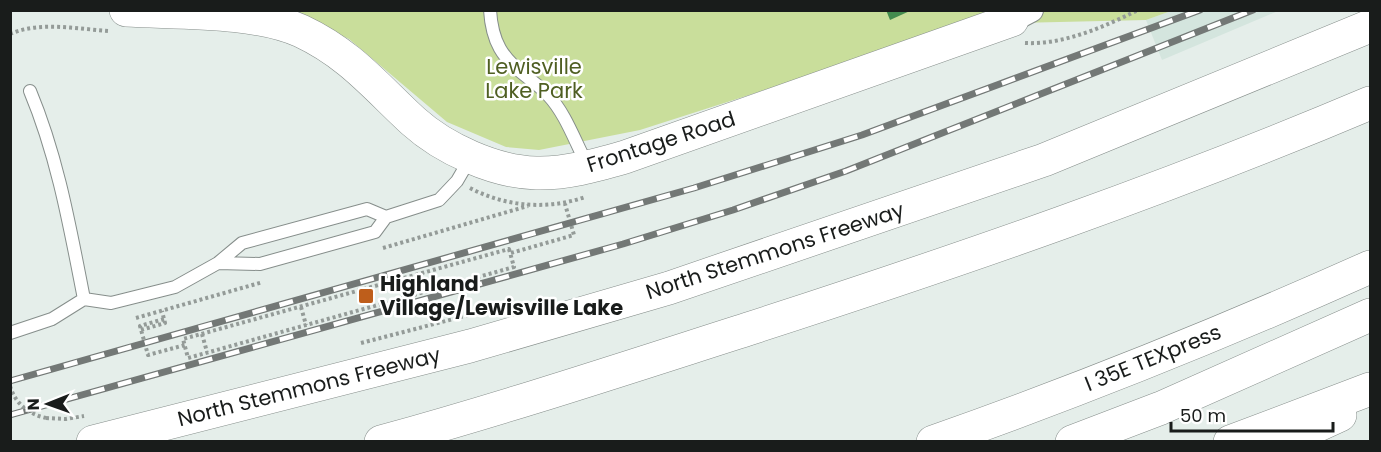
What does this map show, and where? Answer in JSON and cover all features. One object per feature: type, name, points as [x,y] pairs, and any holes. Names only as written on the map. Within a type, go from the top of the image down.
[{"type":"main road","name":"Frontage Road","points":[[126,10],[238,16],[260,19],[298,30],[339,52],[369,76],[415,123],[450,148],[487,163],[535,173],[588,167],[625,157],[1022,15]]},
{"type":"main road","name":"North Stemmons Freeway","points":[[92,428],[470,346],[669,288],[1044,160],[1371,26]]},
{"type":"main road","points":[[381,441],[543,396],[994,248],[1143,194],[1371,103]]},
{"type":"main road","name":"I 35E TEXpress","points":[[933,441],[1153,360],[1371,267]]},
{"type":"main road","points":[[1072,441],[1161,408],[1371,315]]},
{"type":"main road","points":[[1230,441],[1371,389]]},
{"type":"main road","points":[[1281,441],[1371,400]]},
{"type":"lane","points":[[490,10],[494,36],[501,55],[547,93],[558,107],[588,167]]},
{"type":"lane","points":[[30,91],[60,176],[84,299]]},
{"type":"lane","points":[[218,263],[260,264],[375,232],[386,217],[440,200],[457,181],[471,157]]},
{"type":"lane","points":[[10,333],[52,319],[84,299],[111,303],[175,287],[218,263],[242,243],[367,209],[386,217]]},
{"type":"path","points":[[511,253],[574,235],[565,204]]},
{"type":"path","points":[[510,249],[514,267],[188,358],[183,339],[300,306],[510,249]]},
{"type":"path","points":[[300,306],[306,325]]},
{"type":"path","points":[[353,346],[502,306]]},
{"type":"path","points":[[162,311],[165,323],[141,330],[148,355],[185,345]]},
{"type":"path","points":[[202,334],[207,352]]},
{"type":"path","points":[[10,386],[22,407],[39,416],[66,419],[92,428]]},
{"type":"shaded area","points":[[1171,11],[1278,11],[1162,60],[1146,20]]},
{"type":"green space","name":"Lewisville Lake Park","points":[[288,11],[1171,11],[1146,20],[970,24],[640,130],[539,150],[506,147],[447,122],[349,39]]},
{"type":"building","points":[[886,10],[912,10],[890,20]]},
{"type":"railway","points":[[10,381],[694,188],[862,135],[1200,10]]},
{"type":"railway","points":[[10,415],[623,244],[733,210],[846,171],[1253,10]]},
{"type":"place","name":"Highland Village/Lewisville Lake","points":[[366,296]]}]
